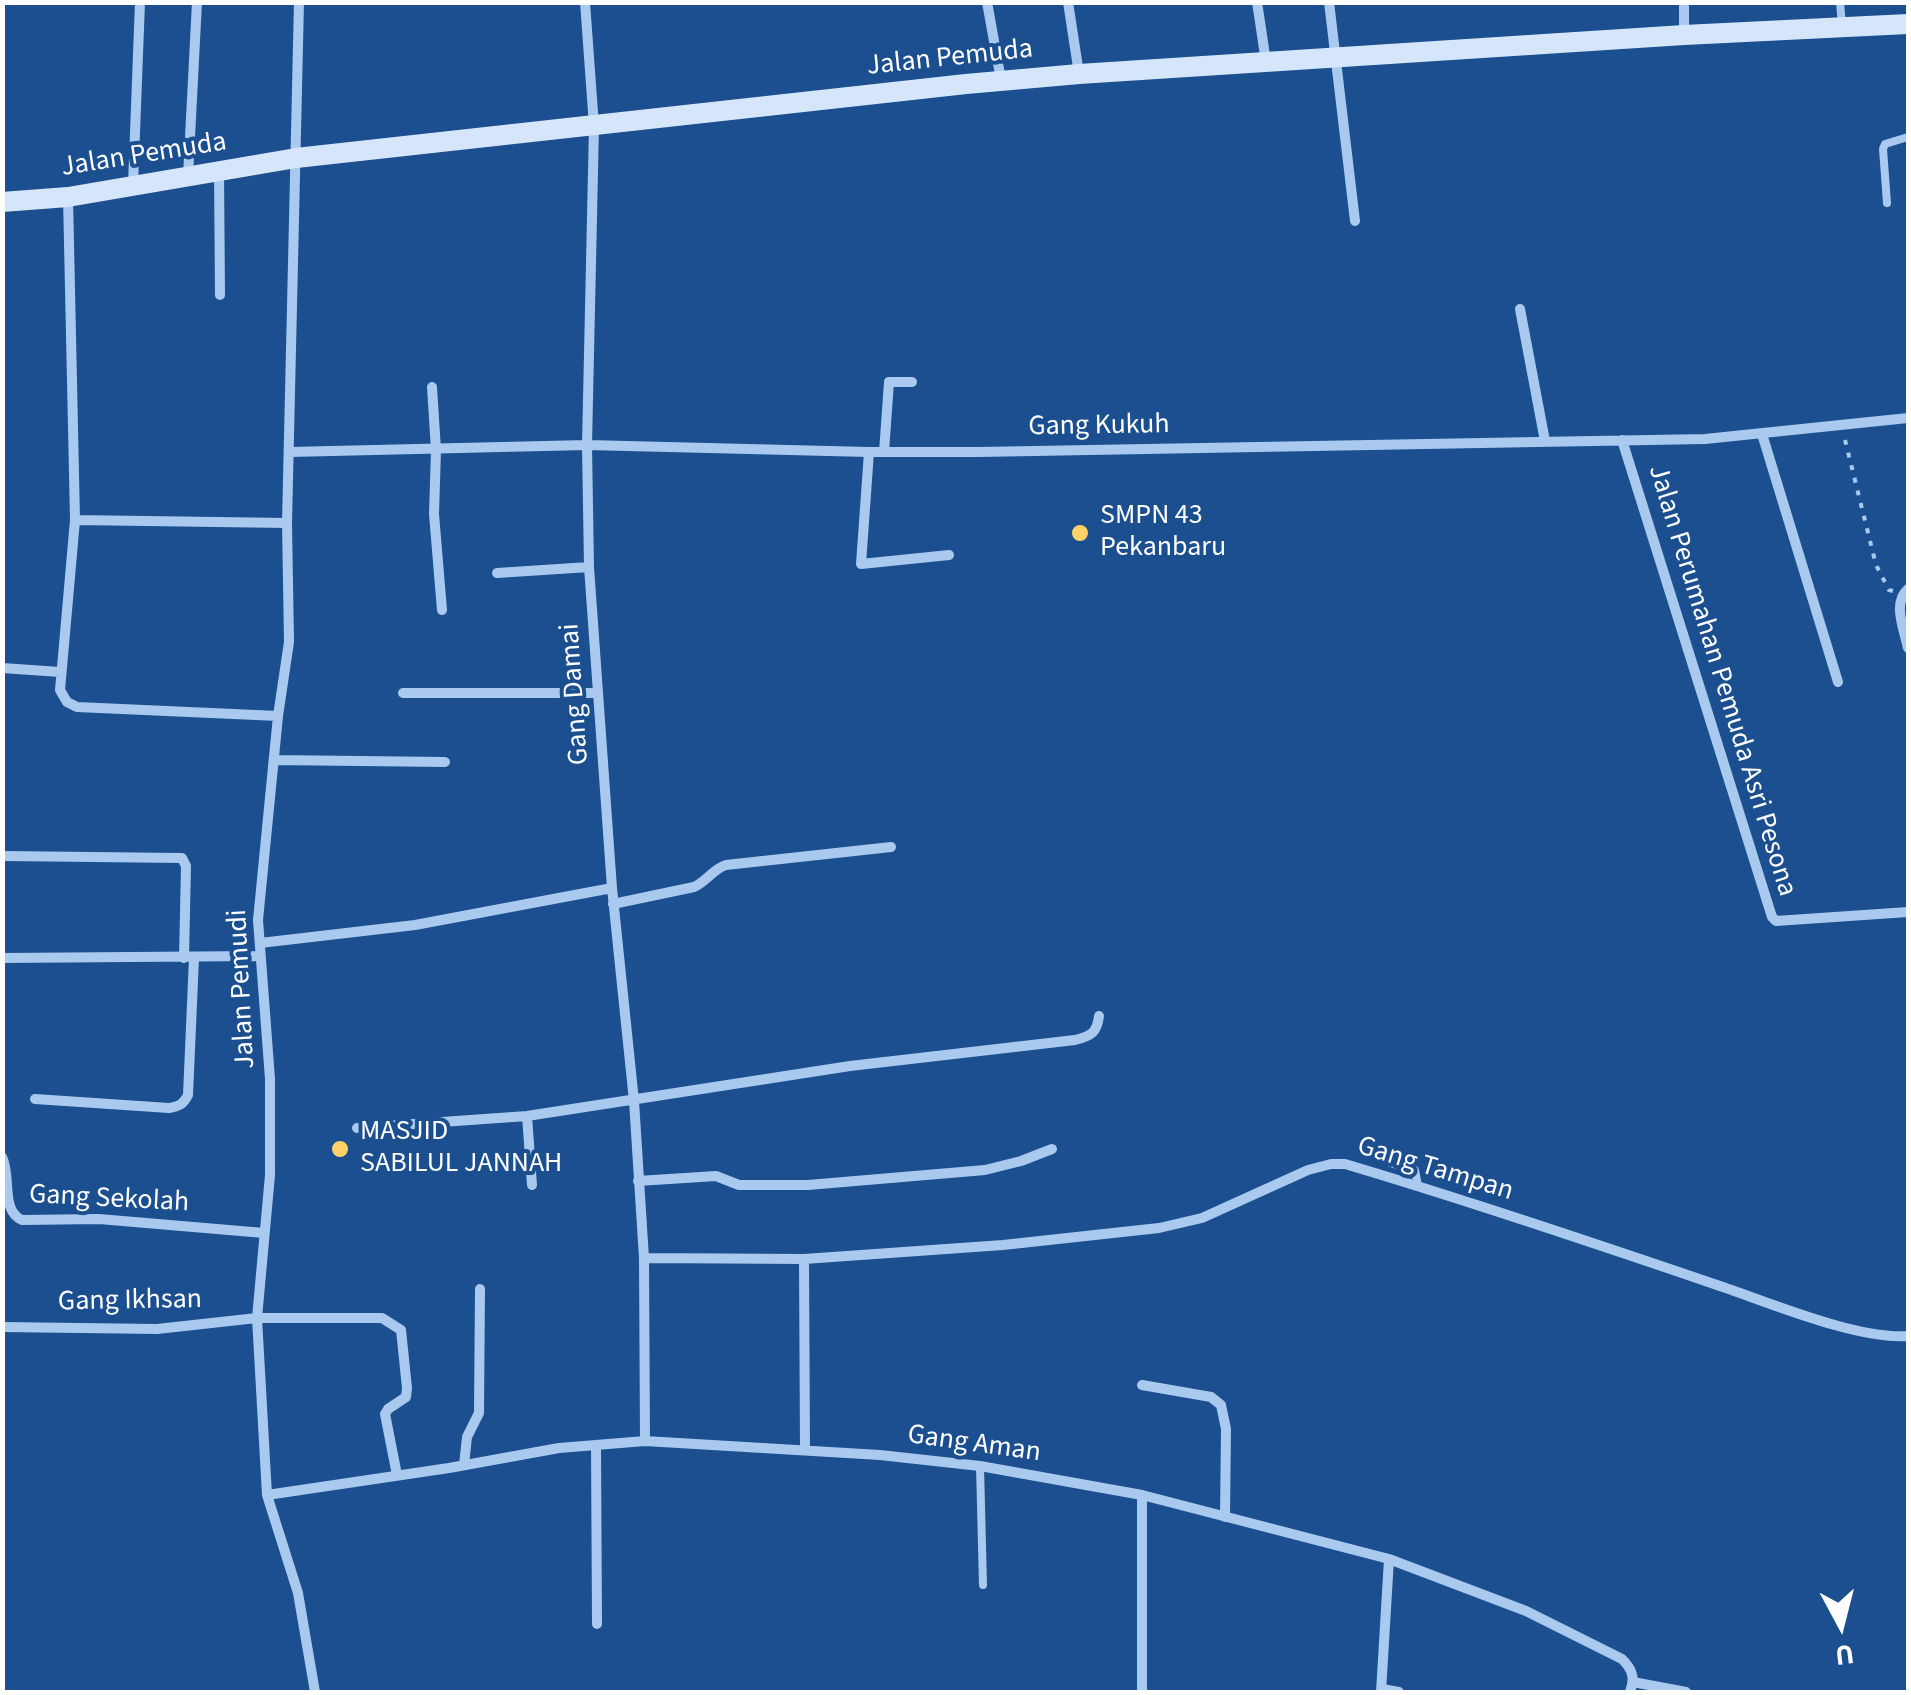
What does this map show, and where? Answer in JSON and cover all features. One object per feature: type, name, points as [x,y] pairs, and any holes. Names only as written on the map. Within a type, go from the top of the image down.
[{"type":"main road","name":"Jalan Pemuda","points":[[2,202],[68,197],[296,158],[1001,81],[1684,35],[1908,24]]},
{"type":"street","points":[[132,186],[140,2]]},
{"type":"street","points":[[188,176],[197,2]]},
{"type":"street","name":"Jalan Pemudi","points":[[299,2],[287,523],[289,642],[258,920],[270,1079],[270,1175],[258,1318],[267,1495],[298,1592],[316,1692]]},
{"type":"street","name":"Gang Damai","points":[[585,2],[594,126],[587,445],[589,567],[613,904],[634,1100],[644,1258],[645,1441]]},
{"type":"street","points":[[987,2],[1001,81]]},
{"type":"street","points":[[1068,2],[1079,74]]},
{"type":"street","points":[[1256,2],[1266,62]]},
{"type":"street","points":[[1329,2],[1355,221]]},
{"type":"street","points":[[1684,2],[1684,35]]},
{"type":"street","points":[[1908,24],[1908,36]]},
{"type":"street","points":[[220,171],[220,295]]},
{"type":"street","points":[[68,197],[75,520],[60,672],[62,696],[77,707],[278,716]]},
{"type":"street","points":[[1520,309],[1544,441]]},
{"type":"street","points":[[884,452],[889,382],[912,382]]},
{"type":"street","points":[[432,388],[436,450],[434,514],[442,610]]},
{"type":"street","name":"Gang Kukuh","points":[[289,452],[587,445],[884,452],[1705,439],[1908,418]]},
{"type":"street","points":[[1762,434],[1838,682]]},
{"type":"street","name":"Jalan Perumahan Pemuda Asri Pesona","points":[[1622,440],[1772,918],[1776,921],[1908,912]]},
{"type":"street","points":[[869,452],[861,564],[950,555]]},
{"type":"street","points":[[75,520],[287,523]]},
{"type":"street","points":[[497,573],[589,567]]},
{"type":"street","points":[[1905,592],[1899,604],[1908,648]]},
{"type":"street","points":[[2,668],[60,672]]},
{"type":"street","points":[[403,693],[598,693]]},
{"type":"street","points":[[274,760],[445,762]]},
{"type":"street","points":[[613,904],[694,887],[726,865],[891,847]]},
{"type":"street","points":[[2,856],[182,858],[186,866],[188,1095],[184,1102],[169,1108],[35,1099]]},
{"type":"street","points":[[2,958],[189,958],[415,925],[612,888]]},
{"type":"street","points":[[357,1128],[527,1116],[850,1066],[1076,1040],[1094,1033],[1099,1016]]},
{"type":"street","points":[[527,1116],[532,1185]]},
{"type":"street","points":[[638,1181],[716,1176],[739,1185],[808,1185],[985,1170],[1052,1149]]},
{"type":"street","name":"Gang Sekolah","points":[[2,1157],[9,1208],[22,1220],[99,1219],[264,1232]]},
{"type":"street","name":"Gang Tampan","points":[[644,1258],[804,1259],[1003,1245],[1159,1228],[1202,1218],[1279,1181],[1332,1164],[1345,1164],[1829,1322],[1892,1337],[1908,1336]]},
{"type":"street","points":[[804,1259],[804,1450]]},
{"type":"street","points":[[464,1465],[466,1437],[480,1413],[480,1289]]},
{"type":"street","name":"Gang Ikhsan","points":[[2,1327],[157,1328],[258,1318],[382,1318],[402,1330],[406,1397],[385,1414],[396,1476]]},
{"type":"street","points":[[1142,1385],[1212,1398],[1221,1405],[1226,1429],[1225,1516]]},
{"type":"street","name":"Gang Aman","points":[[267,1495],[560,1448],[645,1441],[880,1455],[980,1466],[1142,1495],[1389,1560],[1526,1610],[1622,1659],[1631,1668],[1632,1687]]},
{"type":"street","points":[[596,1446],[597,1624]]},
{"type":"street","points":[[1142,1495],[1142,1692]]},
{"type":"street","points":[[1389,1560],[1382,1691],[1399,1692]]},
{"type":"street","points":[[1632,1687],[1686,1692]]},
{"type":"lane","points":[[1840,2],[1842,26]]},
{"type":"lane","points":[[1887,203],[1883,149],[1885,144],[1908,137]]},
{"type":"lane","points":[[1390,1162],[1415,1170],[1418,1186]]},
{"type":"lane","points":[[980,1466],[983,1584]]},
{"type":"path","points":[[1842,426],[1876,565],[1889,590],[1905,592]]},
{"type":"place","name":"SMPN 43 Pekanbaru","points":[[1080,533]]},
{"type":"place","name":"MASJID SABILUL JANNAH","points":[[340,1149]]}]
